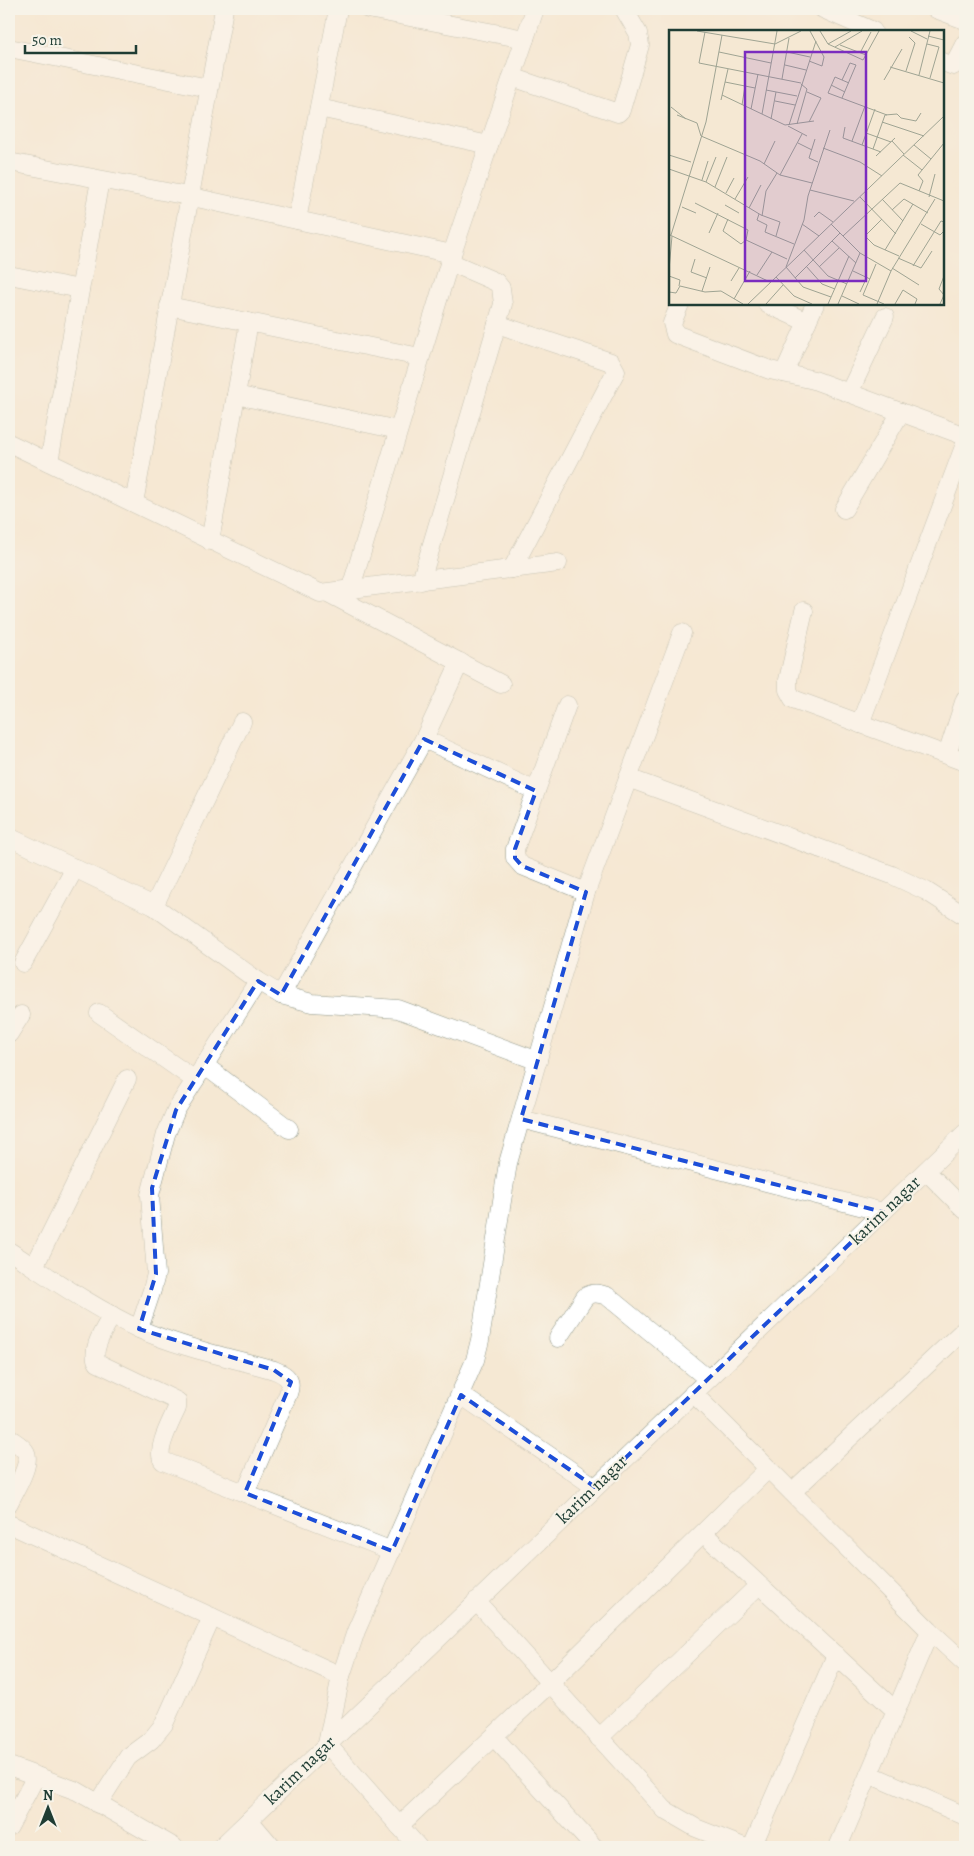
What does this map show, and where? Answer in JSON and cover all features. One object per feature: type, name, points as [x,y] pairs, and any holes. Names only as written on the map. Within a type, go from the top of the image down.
[{"type":"street","points":[[134,503],[188,196],[224,9]]},
{"type":"street","points":[[297,220],[338,9]]},
{"type":"street","points":[[368,9],[525,39]]},
{"type":"street","points":[[350,591],[451,258],[535,9]]},
{"type":"street","points":[[512,77],[618,113],[640,45],[638,33],[624,9]]},
{"type":"street","points":[[823,9],[872,30]]},
{"type":"street","points":[[936,9],[965,20]]},
{"type":"street","points":[[944,62],[953,66],[965,43]]},
{"type":"street","points":[[9,48],[209,88]]},
{"type":"street","points":[[319,108],[489,145]]},
{"type":"street","points":[[9,162],[188,196],[297,220],[451,258],[496,282],[501,288],[503,304],[421,582]]},
{"type":"street","points":[[49,462],[100,180]]},
{"type":"street","points":[[9,276],[80,289]]},
{"type":"street","points":[[680,305],[672,323],[675,334],[770,370],[814,380],[965,436]]},
{"type":"street","points":[[769,305],[807,322]]},
{"type":"street","points":[[784,373],[815,305]]},
{"type":"street","points":[[169,306],[420,357]]},
{"type":"street","points":[[849,393],[885,317]]},
{"type":"street","points":[[210,541],[249,322]]},
{"type":"street","points":[[497,324],[611,362],[616,371],[512,569]]},
{"type":"street","points":[[236,395],[398,430]]},
{"type":"street","points":[[844,509],[901,412]]},
{"type":"street","points":[[9,443],[314,591],[330,594],[500,684]]},
{"type":"street","points":[[860,724],[965,444]]},
{"type":"street","points":[[330,594],[558,562]]},
{"type":"street","points":[[804,611],[788,690],[793,699],[965,762]]},
{"type":"street","points":[[418,1847],[327,1744],[341,1676],[356,1631],[461,1395],[480,1340],[504,1180],[521,1119],[586,892],[682,633]]},
{"type":"street","points":[[281,995],[424,739],[460,662]]},
{"type":"street","points":[[947,755],[965,699]]},
{"type":"street","points":[[567,705],[515,849],[515,858],[522,866],[586,892]]},
{"type":"street","points":[[154,906],[242,722]]},
{"type":"street","points":[[424,739],[536,791]]},
{"type":"street","points":[[628,778],[892,876],[926,891],[965,916]]},
{"type":"street","points":[[9,837],[154,906],[258,982],[281,995],[312,1003],[398,1009],[538,1061]]},
{"type":"street","points":[[24,963],[75,868]]},
{"type":"street","points":[[138,1329],[156,1274],[150,1195],[172,1119],[204,1065],[258,982]]},
{"type":"street","points":[[99,1013],[195,1080]]},
{"type":"street","points":[[9,1034],[21,1014]]},
{"type":"street","points":[[204,1065],[289,1129]]},
{"type":"street","points":[[34,1266],[128,1079]]},
{"type":"street","points":[[521,1119],[883,1212]]},
{"type":"street","name":"karim nagar","points":[[221,1847],[965,1133]]},
{"type":"street","points":[[926,1171],[965,1210]]},
{"type":"street","points":[[9,1251],[138,1329],[274,1370],[288,1377],[291,1382],[288,1394],[245,1493]]},
{"type":"street","points":[[558,1338],[586,1297],[592,1293],[599,1293],[607,1296],[708,1379]]},
{"type":"street","points":[[112,1315],[96,1349],[95,1359],[98,1363],[177,1401],[177,1408],[160,1448],[160,1457],[167,1463],[392,1551]]},
{"type":"street","points":[[792,1492],[965,1329]]},
{"type":"street","points":[[693,1393],[930,1631],[965,1663]]},
{"type":"street","points":[[461,1395],[595,1487]]},
{"type":"street","points":[[9,1438],[23,1448],[27,1457],[26,1466],[9,1504]]},
{"type":"street","points":[[399,1826],[550,1683],[768,1468]]},
{"type":"street","points":[[9,1524],[341,1676]]},
{"type":"street","points":[[703,1533],[896,1711]]},
{"type":"street","points":[[599,1738],[759,1585]]},
{"type":"street","points":[[476,1601],[665,1810],[696,1828],[744,1847]]},
{"type":"street","points":[[98,1804],[128,1757],[151,1740],[164,1724],[212,1617]]},
{"type":"street","points":[[838,1847],[930,1631]]},
{"type":"street","points":[[752,1847],[836,1655]]},
{"type":"street","points":[[494,1736],[594,1847]]},
{"type":"street","points":[[9,1766],[68,1787],[174,1847]]},
{"type":"street","points":[[869,1774],[965,1816]]},
{"type":"street","points":[[9,1827],[36,1776]]},
{"type":"street","points":[[244,1825],[255,1847]]},
{"type":"street","points":[[244,1825],[272,1847]]},
{"type":"highlighted area","points":[[424,739],[536,791],[515,849],[515,858],[522,866],[586,892],[521,1119],[883,1212],[595,1487],[461,1395],[392,1551],[245,1493],[291,1382],[274,1370],[139,1329],[156,1274],[152,1188],[176,1110],[258,981],[281,995]]}]
